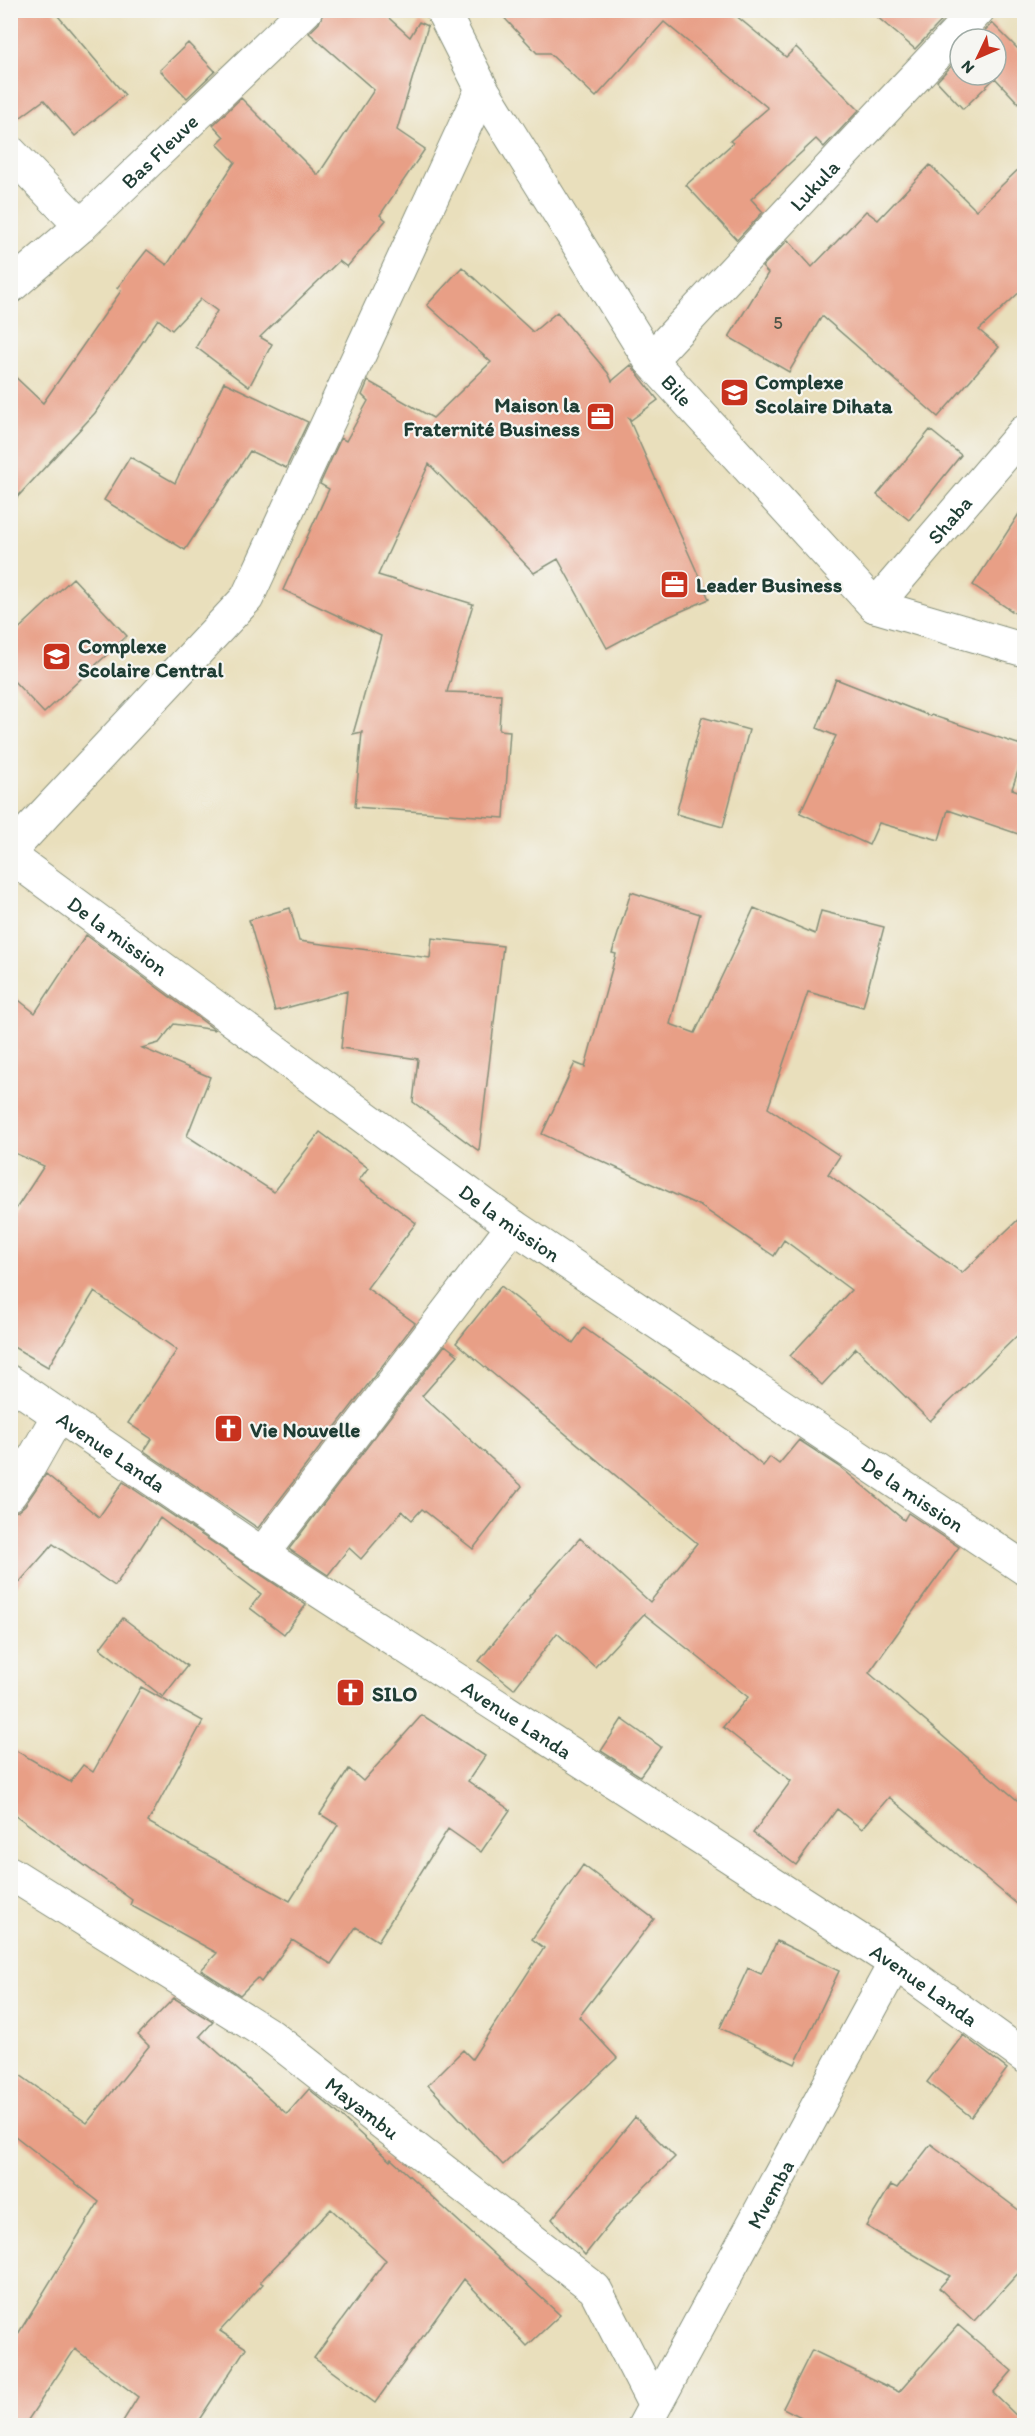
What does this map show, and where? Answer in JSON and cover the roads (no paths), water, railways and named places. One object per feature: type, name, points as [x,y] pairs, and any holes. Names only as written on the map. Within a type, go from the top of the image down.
[{"type":"street","name":"Bas Fleuve","points":[[10,287],[81,226],[306,10]]},
{"type":"street","name":"Bile","points":[[442,10],[482,89],[650,360],[874,606]]},
{"type":"street","name":"Lukula","points":[[650,360],[978,10]]},
{"type":"street","points":[[10,853],[247,598],[482,89]]},
{"type":"street","points":[[10,152],[81,226]]},
{"type":"street","name":"Shaba","points":[[874,606],[1024,432]]},
{"type":"street","points":[[874,606],[1024,650]]},
{"type":"street","name":"De la mission","points":[[10,853],[513,1226],[1024,1568]]},
{"type":"street","points":[[262,1554],[513,1226]]},
{"type":"street","name":"Avenue Landa","points":[[10,1382],[262,1554],[895,1963],[1024,2056]]},
{"type":"street","points":[[10,1494],[29,1467],[59,1414]]},
{"type":"street","name":"Mayambu","points":[[10,1873],[271,2036],[595,2289],[649,2415]]},
{"type":"street","name":"Mvemba","points":[[649,2415],[895,1963]]},
{"type":"place","name":"Complexe Scolaire Dihata","points":[[734,393]]},
{"type":"place","name":"Maison la Fraternité Business","points":[[601,416]]},
{"type":"place","name":"Leader Business","points":[[675,584]]},
{"type":"place","name":"Complexe Scolaire Central","points":[[57,657]]},
{"type":"place","name":"Vie Nouvelle","points":[[229,1429]]},
{"type":"place","name":"SILO","points":[[351,1693]]}]
